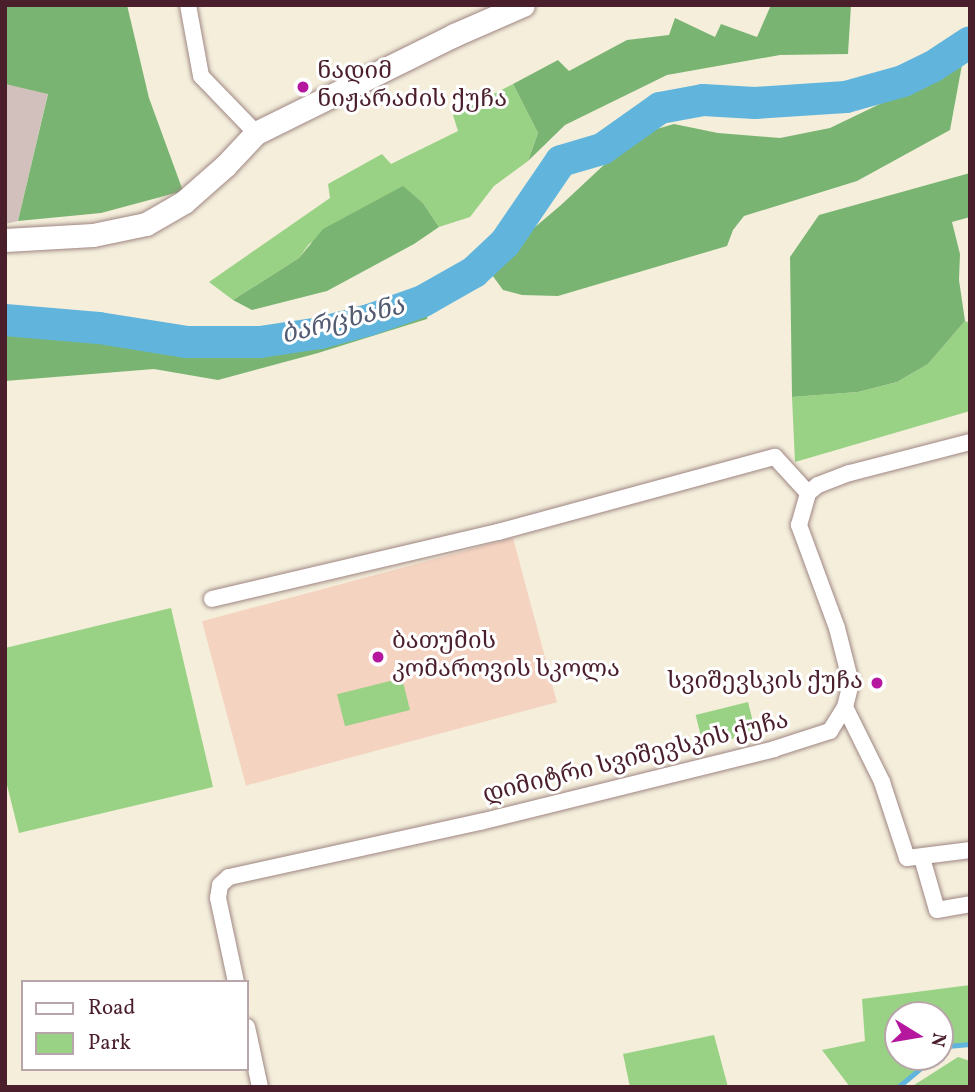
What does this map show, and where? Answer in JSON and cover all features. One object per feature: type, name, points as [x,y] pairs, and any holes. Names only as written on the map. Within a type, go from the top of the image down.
[{"type":"main road","points":[[5,240],[93,235],[146,224],[184,202],[225,166],[256,133],[454,35],[523,5]]},
{"type":"street","points":[[188,5],[201,76],[256,133]]},
{"type":"street","points":[[970,442],[850,472],[818,485],[808,493],[799,525],[844,650],[851,683],[845,707],[882,782],[907,858],[970,850]]},
{"type":"street","points":[[212,599],[498,532],[775,457],[808,493]]},
{"type":"street","name":"დიმიტრი სვიშევსკის ქუჩა","points":[[236,980],[218,898],[220,885],[229,877],[480,822],[774,750],[830,731],[845,707]]},
{"type":"street","points":[[922,858],[937,910],[970,904]]},
{"type":"street","points":[[248,1032],[260,1087]]},
{"type":"shaded area","points":[[5,84],[48,93],[18,221],[5,224]]},
{"type":"shaded area","name":"ბათუმის კომაროვის სკოლა","points":[[513,538],[557,702],[246,786],[202,621]]},
{"type":"green space","points":[[5,5],[127,5],[149,98],[183,191],[101,213],[18,221],[48,94],[5,84]]},
{"type":"green space","points":[[771,5],[851,5],[848,54],[780,55],[667,75],[565,125],[528,161],[538,133],[513,84],[558,60],[569,71],[627,40],[669,35],[675,18],[715,37],[721,24],[757,37]]},
{"type":"green space","points":[[964,54],[950,130],[857,181],[744,216],[733,230],[727,246],[558,296],[522,295],[503,290],[487,268],[561,205],[636,135],[674,124],[718,133],[780,138],[830,128],[884,102]]},
{"type":"green space","points":[[513,84],[538,133],[528,161],[494,186],[470,217],[439,227],[423,203],[403,187],[309,244],[299,258],[233,300],[209,282],[330,198],[328,184],[382,154],[391,164],[458,131],[453,115]]},
{"type":"green space","points":[[970,173],[970,217],[952,222],[960,254],[959,280],[965,321],[928,364],[897,382],[858,392],[792,397],[790,257],[819,215]]},
{"type":"green space","points":[[403,186],[423,203],[439,227],[414,244],[327,291],[252,310],[233,300],[299,258],[323,229]]},
{"type":"green space","points":[[430,304],[427,319],[218,380],[154,369],[5,381],[5,335],[260,353],[343,332]]},
{"type":"green space","points":[[965,321],[970,323],[970,411],[795,462],[792,397],[858,392],[897,382],[928,364]]},
{"type":"green space","points":[[171,608],[213,787],[19,833],[5,777],[5,648]]},
{"type":"green space","points":[[402,678],[410,710],[345,726],[337,694]]},
{"type":"green space","points":[[748,702],[756,733],[703,746],[696,715]]},
{"type":"green space","points":[[970,985],[970,1044],[954,1045],[954,1001],[884,1001],[884,1071],[917,1071],[898,1087],[850,1087],[822,1050],[865,1041],[862,999]]},
{"type":"green space","points":[[714,1035],[728,1087],[630,1087],[623,1054]]},
{"type":"green space","points":[[958,1057],[970,1061],[970,1087],[911,1087],[936,1071],[954,1071],[954,1060]]},
{"type":"waterway","name":"ბარცხანა","points":[[5,320],[99,328],[186,342],[260,342],[320,333],[369,320],[423,301],[474,272],[505,243],[561,161],[602,149],[660,108],[703,100],[755,103],[846,97],[903,81],[932,67],[970,42]]},
{"type":"waterway","points":[[954,1045],[970,1044]]},
{"type":"waterway","points":[[898,1087],[917,1071]]},
{"type":"place","name":"ნადიმ ნიჟარაძის ქუჩა","points":[[303,87]]},
{"type":"place","name":"ბათუმის კომაროვის სკოლა","points":[[378,657]]},
{"type":"place","name":"სვიშევსკის ქუჩა","points":[[877,683]]}]
